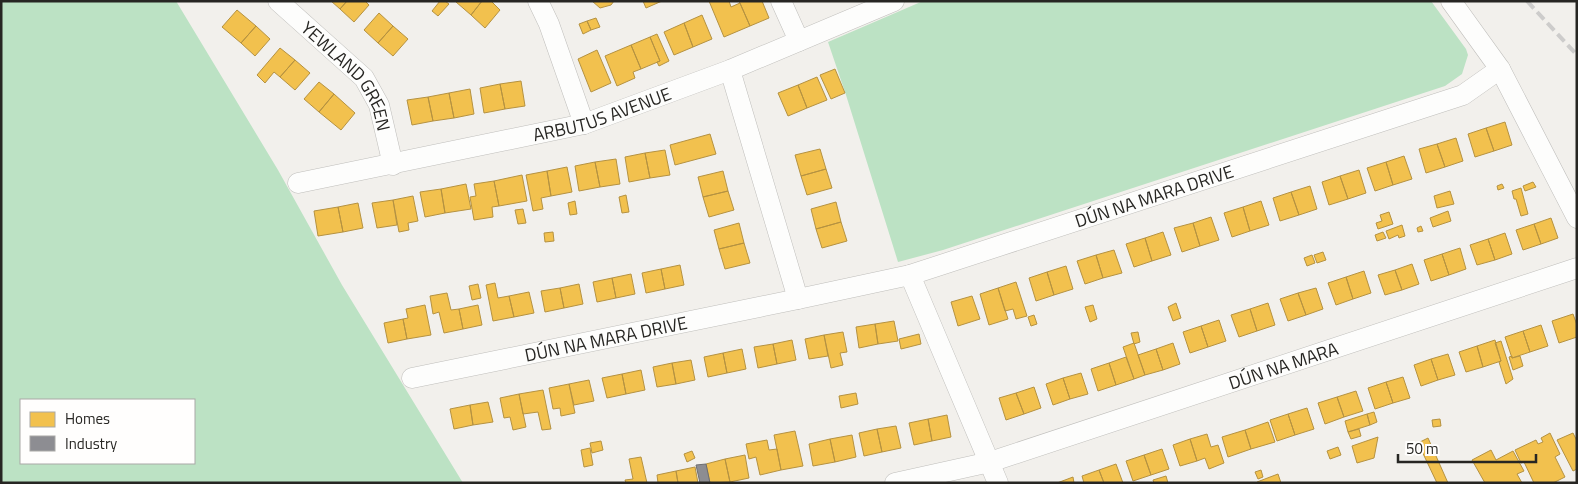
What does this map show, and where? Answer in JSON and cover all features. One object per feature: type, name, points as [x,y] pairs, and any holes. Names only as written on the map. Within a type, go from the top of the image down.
[{"type":"street","name":"YEWLAND GREEN","points":[[278,1],[364,78],[379,105],[393,165]]},
{"type":"street","points":[[538,1],[549,24],[584,124]]},
{"type":"street","points":[[781,1],[800,41]]},
{"type":"street","name":"ARBUTUS AVENUE","points":[[298,183],[393,165],[584,124],[730,70],[894,1]]},
{"type":"street","points":[[1451,1],[1500,69],[1577,218]]},
{"type":"street","name":"DÚN NA MARA DRIVE","points":[[412,378],[798,300],[910,275],[1463,95],[1500,69]]},
{"type":"street","points":[[730,70],[798,300]]},
{"type":"street","name":"DÚN NA MARA","points":[[895,483],[990,462],[1577,268]]},
{"type":"street","points":[[910,275],[998,483]]},
{"type":"green space","points":[[1,1],[176,1],[278,170],[342,285],[463,483],[1,483]]},
{"type":"green space","points":[[923,1],[1431,1],[1466,49],[1468,55],[1462,74],[1445,86],[943,250],[898,262],[828,42]]},
{"type":"building: Homes","points":[[331,1],[347,1],[340,9]]},
{"type":"building: Homes","points":[[347,1],[365,1],[369,5],[354,22],[340,9]]},
{"type":"building: Homes","points":[[440,1],[445,1],[449,4],[438,16],[432,11]]},
{"type":"building: Homes","points":[[457,1],[482,1],[471,15]]},
{"type":"building: Homes","points":[[482,1],[491,1],[500,10],[485,28],[471,15]]},
{"type":"building: Homes","points":[[592,1],[614,1],[611,5],[600,8]]},
{"type":"building: Homes","points":[[643,1],[662,1],[646,8]]},
{"type":"building: Homes","points":[[709,1],[729,1],[731,7],[740,3],[750,26],[724,37]]},
{"type":"building: Homes","points":[[739,1],[762,1],[769,18],[750,26]]},
{"type":"building: Homes","points":[[237,10],[256,26],[241,43],[222,27]]},
{"type":"building: Homes","points":[[379,13],[393,26],[378,43],[364,30]]},
{"type":"building: Homes","points":[[702,15],[712,39],[693,47],[684,23]]},
{"type":"building: Homes","points":[[596,18],[600,27],[591,30],[587,21]]},
{"type":"building: Homes","points":[[587,21],[591,30],[583,34],[579,24]]},
{"type":"building: Homes","points":[[684,23],[693,47],[674,55],[664,32]]},
{"type":"building: Homes","points":[[256,26],[270,39],[255,56],[241,43]]},
{"type":"building: Homes","points":[[393,26],[408,39],[393,56],[378,43]]},
{"type":"building: Homes","points":[[657,34],[669,61],[659,66],[657,62],[660,61],[650,37]]},
{"type":"building: Homes","points":[[650,37],[660,61],[641,69],[631,45]]},
{"type":"building: Homes","points":[[631,45],[641,69],[633,72],[635,78],[617,86],[605,56]]},
{"type":"building: Homes","points":[[280,48],[295,60],[280,77],[274,72],[265,83],[257,75]]},
{"type":"building: Homes","points":[[597,50],[611,83],[591,92],[578,59]]},
{"type":"building: Homes","points":[[295,60],[310,73],[295,90],[280,77]]},
{"type":"building: Homes","points":[[835,69],[845,93],[831,99],[820,75]]},
{"type":"building: Homes","points":[[817,77],[827,100],[807,108],[798,85]]},
{"type":"building: Homes","points":[[521,81],[525,106],[505,109],[500,84]]},
{"type":"building: Homes","points":[[319,82],[334,94],[319,112],[304,99]]},
{"type":"building: Homes","points":[[500,84],[505,109],[484,113],[480,88]]},
{"type":"building: Homes","points":[[798,85],[807,108],[788,116],[778,93]]},
{"type":"building: Homes","points":[[470,89],[474,114],[454,118],[449,93]]},
{"type":"building: Homes","points":[[449,93],[454,118],[433,121],[428,97]]},
{"type":"building: Homes","points":[[334,94],[355,113],[341,130],[319,112]]},
{"type":"building: Homes","points":[[428,97],[433,121],[412,125],[407,100]]},
{"type":"building: Homes","points":[[1505,122],[1512,145],[1494,151],[1486,128]]},
{"type":"building: Homes","points":[[1486,128],[1494,151],[1475,157],[1468,134]]},
{"type":"building: Homes","points":[[710,134],[716,154],[675,165],[670,145]]},
{"type":"building: Homes","points":[[1456,138],[1463,161],[1445,167],[1437,144]]},
{"type":"building: Homes","points":[[1437,144],[1445,167],[1426,173],[1419,149]]},
{"type":"building: Homes","points":[[820,149],[826,169],[801,176],[795,155]]},
{"type":"building: Homes","points":[[665,150],[670,175],[650,178],[645,153]]},
{"type":"building: Homes","points":[[645,153],[650,178],[629,182],[625,157]]},
{"type":"building: Homes","points":[[1404,156],[1412,179],[1393,185],[1386,162]]},
{"type":"building: Homes","points":[[616,159],[620,184],[600,187],[595,162]]},
{"type":"building: Homes","points":[[595,162],[600,187],[579,191],[575,166]]},
{"type":"building: Homes","points":[[1386,162],[1393,185],[1375,191],[1367,168]]},
{"type":"building: Homes","points":[[567,167],[572,192],[551,196],[547,171]]},
{"type":"building: Homes","points":[[826,169],[832,188],[807,195],[801,176]]},
{"type":"building: Homes","points":[[1359,170],[1366,193],[1348,199],[1340,176]]},
{"type":"building: Homes","points":[[547,171],[551,196],[541,198],[543,209],[533,211],[526,175]]},
{"type":"building: Homes","points":[[723,171],[728,191],[703,197],[698,177]]},
{"type":"building: Homes","points":[[522,175],[527,201],[499,206],[494,181]]},
{"type":"building: Homes","points":[[1340,176],[1348,199],[1329,205],[1322,182]]},
{"type":"building: Homes","points":[[494,181],[499,206],[492,207],[493,217],[474,220],[470,197],[476,196],[474,184]]},
{"type":"building: Homes","points":[[1533,182],[1536,187],[1525,191],[1523,186]]},
{"type":"building: Homes","points":[[466,184],[471,209],[445,213],[441,189]]},
{"type":"building: Homes","points":[[1502,184],[1504,188],[1498,190],[1497,186]]},
{"type":"building: Homes","points":[[1310,186],[1317,209],[1299,215],[1291,192]]},
{"type":"building: Homes","points":[[1521,188],[1528,214],[1521,216],[1512,191]]},
{"type":"building: Homes","points":[[441,189],[445,213],[425,217],[420,192]]},
{"type":"building: Homes","points":[[728,191],[734,210],[709,217],[703,197]]},
{"type":"building: Homes","points":[[1450,191],[1454,204],[1437,208],[1434,196]]},
{"type":"building: Homes","points":[[1291,192],[1299,215],[1280,221],[1273,198]]},
{"type":"building: Homes","points":[[626,195],[629,212],[622,213],[619,197]]},
{"type":"building: Homes","points":[[413,196],[418,221],[408,223],[409,230],[399,232],[393,200]]},
{"type":"building: Homes","points":[[393,200],[397,225],[377,228],[372,203]]},
{"type":"building: Homes","points":[[575,201],[577,214],[570,215],[568,203]]},
{"type":"building: Homes","points":[[1261,201],[1269,225],[1250,231],[1243,207]]},
{"type":"building: Homes","points":[[836,202],[841,222],[816,229],[811,209]]},
{"type":"building: Homes","points":[[358,203],[363,228],[343,232],[338,207]]},
{"type":"building: Homes","points":[[338,207],[343,232],[318,236],[314,211]]},
{"type":"building: Homes","points":[[1243,207],[1250,231],[1232,237],[1224,213]]},
{"type":"building: Homes","points":[[523,209],[526,223],[518,224],[515,210]]},
{"type":"building: Homes","points":[[1448,211],[1451,221],[1433,227],[1430,218]]},
{"type":"building: Homes","points":[[1389,212],[1393,224],[1378,229],[1376,223],[1382,221],[1380,215]]},
{"type":"building: Homes","points":[[1211,217],[1219,240],[1200,246],[1193,223]]},
{"type":"building: Homes","points":[[1551,218],[1558,238],[1541,244],[1534,224]]},
{"type":"building: Homes","points":[[841,222],[847,241],[822,248],[816,229]]},
{"type":"building: Homes","points":[[739,223],[744,243],[719,249],[714,230]]},
{"type":"building: Homes","points":[[1193,223],[1200,246],[1182,252],[1174,228]]},
{"type":"building: Homes","points":[[1534,224],[1541,244],[1523,250],[1516,230]]},
{"type":"building: Homes","points":[[1402,225],[1405,236],[1399,238],[1398,235],[1389,239],[1386,231]]},
{"type":"building: Homes","points":[[1421,226],[1423,231],[1418,232],[1417,228]]},
{"type":"building: Homes","points":[[553,232],[554,241],[545,242],[544,233]]},
{"type":"building: Homes","points":[[1163,232],[1171,255],[1152,261],[1145,238]]},
{"type":"building: Homes","points":[[1383,232],[1386,238],[1377,241],[1375,235]]},
{"type":"building: Homes","points":[[1505,233],[1512,254],[1495,260],[1488,239]]},
{"type":"building: Homes","points":[[1145,238],[1152,261],[1134,267],[1126,244]]},
{"type":"building: Homes","points":[[1488,239],[1495,260],[1477,265],[1470,245]]},
{"type":"building: Homes","points":[[744,243],[750,263],[725,269],[719,249]]},
{"type":"building: Homes","points":[[1460,248],[1466,269],[1449,275],[1442,254]]},
{"type":"building: Homes","points":[[1114,250],[1122,273],[1103,278],[1096,255]]},
{"type":"building: Homes","points":[[1323,252],[1326,260],[1317,263],[1314,255]]},
{"type":"building: Homes","points":[[1442,254],[1449,275],[1431,281],[1424,260]]},
{"type":"building: Homes","points":[[1096,255],[1103,278],[1085,284],[1077,261]]},
{"type":"building: Homes","points":[[1312,255],[1315,263],[1307,266],[1304,258]]},
{"type":"building: Homes","points":[[1412,264],[1419,284],[1402,290],[1395,270]]},
{"type":"building: Homes","points":[[680,265],[684,285],[665,289],[661,269]]},
{"type":"building: Homes","points":[[1066,266],[1073,289],[1054,295],[1047,272]]},
{"type":"building: Homes","points":[[661,269],[665,289],[646,293],[642,273]]},
{"type":"building: Homes","points":[[1395,270],[1402,290],[1385,295],[1378,275]]},
{"type":"building: Homes","points":[[1364,271],[1371,293],[1353,299],[1346,277]]},
{"type":"building: Homes","points":[[1047,272],[1054,295],[1036,301],[1029,278]]},
{"type":"building: Homes","points":[[631,274],[635,294],[616,298],[612,278]]},
{"type":"building: Homes","points":[[1346,277],[1353,299],[1336,305],[1328,283]]},
{"type":"building: Homes","points":[[612,278],[616,298],[597,302],[593,282]]},
{"type":"building: Homes","points":[[1016,282],[1027,316],[1016,319],[1013,309],[1005,311],[998,288]]},
{"type":"building: Homes","points":[[495,283],[498,298],[509,296],[514,317],[493,321],[486,285]]},
{"type":"building: Homes","points":[[478,284],[481,298],[472,300],[469,286]]},
{"type":"building: Homes","points":[[579,284],[583,304],[564,308],[560,288]]},
{"type":"building: Homes","points":[[560,288],[564,308],[545,312],[541,291]]},
{"type":"building: Homes","points":[[998,288],[1008,319],[989,325],[980,294]]},
{"type":"building: Homes","points":[[1316,288],[1323,309],[1306,315],[1298,293]]},
{"type":"building: Homes","points":[[529,292],[534,313],[514,317],[509,296]]},
{"type":"building: Homes","points":[[447,293],[451,310],[459,309],[463,329],[444,333],[439,312],[433,314],[430,296]]},
{"type":"building: Homes","points":[[1298,293],[1306,315],[1288,321],[1280,299]]},
{"type":"building: Homes","points":[[972,296],[980,319],[958,326],[951,302]]},
{"type":"building: Homes","points":[[1176,303],[1181,318],[1173,321],[1168,307]]},
{"type":"building: Homes","points":[[1268,303],[1275,325],[1257,331],[1250,309]]},
{"type":"building: Homes","points":[[425,305],[431,335],[407,339],[403,319],[408,318],[406,309]]},
{"type":"building: Homes","points":[[478,305],[482,325],[463,329],[459,309]]},
{"type":"building: Homes","points":[[1093,305],[1097,319],[1090,322],[1085,307]]},
{"type":"building: Homes","points":[[1250,309],[1257,331],[1239,337],[1231,315]]},
{"type":"building: Homes","points":[[1573,314],[1577,325],[1577,337],[1559,343],[1552,321]]},
{"type":"building: Homes","points":[[1034,315],[1037,324],[1031,326],[1028,317]]},
{"type":"building: Homes","points":[[403,319],[407,339],[388,343],[384,323]]},
{"type":"building: Homes","points":[[1219,320],[1226,341],[1208,347],[1201,326]]},
{"type":"building: Homes","points":[[894,321],[898,341],[878,344],[875,324]]},
{"type":"building: Homes","points":[[875,324],[878,344],[859,348],[856,327]]},
{"type":"building: Homes","points":[[1541,325],[1548,346],[1530,352],[1523,331]]},
{"type":"building: Homes","points":[[1201,326],[1208,347],[1190,353],[1183,332]]},
{"type":"building: Homes","points":[[1523,331],[1530,352],[1512,358],[1505,337]]},
{"type":"building: Homes","points":[[843,332],[847,352],[840,353],[843,365],[831,368],[824,335]]},
{"type":"building: Homes","points":[[1138,332],[1140,342],[1134,344],[1131,333]]},
{"type":"building: Homes","points":[[919,334],[921,344],[901,349],[899,339]]},
{"type":"building: Homes","points":[[824,335],[828,356],[809,359],[805,339]]},
{"type":"building: Homes","points":[[792,340],[796,360],[777,364],[773,344]]},
{"type":"building: Homes","points":[[1495,340],[1501,361],[1483,367],[1477,346]]},
{"type":"building: Homes","points":[[1501,341],[1513,379],[1506,384],[1495,343]]},
{"type":"building: Homes","points":[[1134,343],[1145,375],[1134,379],[1123,347]]},
{"type":"building: Homes","points":[[1173,343],[1180,364],[1163,370],[1156,349]]},
{"type":"building: Homes","points":[[773,344],[777,364],[758,368],[754,347]]},
{"type":"building: Homes","points":[[1477,346],[1483,367],[1466,372],[1459,352]]},
{"type":"building: Homes","points":[[742,349],[746,369],[727,373],[723,353]]},
{"type":"building: Homes","points":[[1156,349],[1163,370],[1145,375],[1138,355]]},
{"type":"building: Homes","points":[[723,353],[727,373],[708,377],[704,357]]},
{"type":"building: Homes","points":[[1448,354],[1455,375],[1438,380],[1431,359]]},
{"type":"building: Homes","points":[[1512,356],[1512,358],[1520,356],[1523,366],[1513,370],[1509,357]]},
{"type":"building: Homes","points":[[1126,357],[1134,379],[1116,385],[1109,363]]},
{"type":"building: Homes","points":[[1431,359],[1438,380],[1421,386],[1414,365]]},
{"type":"building: Homes","points":[[691,360],[695,380],[676,384],[672,363]]},
{"type":"building: Homes","points":[[672,363],[676,384],[657,387],[653,367]]},
{"type":"building: Homes","points":[[1109,363],[1116,385],[1098,391],[1091,369]]},
{"type":"building: Homes","points":[[641,370],[645,390],[626,394],[622,374]]},
{"type":"building: Homes","points":[[1081,373],[1088,394],[1070,399],[1063,378]]},
{"type":"building: Homes","points":[[622,374],[626,394],[607,398],[602,378]]},
{"type":"building: Homes","points":[[1403,377],[1410,398],[1393,403],[1386,382]]},
{"type":"building: Homes","points":[[1063,378],[1070,399],[1053,405],[1046,384]]},
{"type":"building: Homes","points":[[589,380],[594,401],[574,405],[569,384]]},
{"type":"building: Homes","points":[[1386,382],[1393,403],[1375,409],[1368,388]]},
{"type":"building: Homes","points":[[569,384],[575,413],[561,416],[560,408],[553,409],[549,388]]},
{"type":"building: Homes","points":[[1034,387],[1041,408],[1024,414],[1016,393]]},
{"type":"building: Homes","points":[[543,390],[551,429],[542,430],[538,412],[523,414],[519,394]]},
{"type":"building: Homes","points":[[1356,391],[1363,411],[1344,417],[1337,397]]},
{"type":"building: Homes","points":[[856,393],[858,404],[841,408],[839,396]]},
{"type":"building: Homes","points":[[1016,393],[1024,414],[1006,420],[999,398]]},
{"type":"building: Homes","points":[[519,394],[526,427],[513,430],[510,417],[504,418],[500,398]]},
{"type":"building: Homes","points":[[1337,397],[1344,417],[1325,424],[1318,403]]},
{"type":"building: Homes","points":[[488,402],[493,422],[473,425],[470,405]]},
{"type":"building: Homes","points":[[470,405],[473,425],[454,429],[450,409]]},
{"type":"building: Homes","points":[[1307,408],[1314,429],[1295,435],[1288,414]]},
{"type":"building: Homes","points":[[1374,412],[1377,422],[1370,425],[1367,414]]},
{"type":"building: Homes","points":[[1288,414],[1295,435],[1277,441],[1270,420]]},
{"type":"building: Homes","points":[[1367,414],[1370,425],[1348,432],[1345,421]]},
{"type":"building: Homes","points":[[947,415],[951,437],[932,441],[928,419]]},
{"type":"building: Homes","points":[[928,419],[932,441],[914,445],[909,423]]},
{"type":"building: Homes","points":[[1440,419],[1441,426],[1433,427],[1432,420]]},
{"type":"building: Homes","points":[[1268,422],[1275,442],[1251,449],[1245,430]]},
{"type":"building: Homes","points":[[896,426],[901,448],[882,452],[877,429]]},
{"type":"building: Homes","points":[[877,429],[882,452],[864,456],[859,433]]},
{"type":"building: Homes","points":[[1359,429],[1361,436],[1351,439],[1348,432]]},
{"type":"building: Homes","points":[[1245,430],[1251,449],[1228,457],[1222,437]]},
{"type":"building: Homes","points":[[795,431],[803,466],[781,470],[774,435]]},
{"type":"building: Homes","points":[[1550,433],[1560,454],[1555,457],[1565,477],[1553,483],[1534,483],[1524,462],[1521,463],[1515,450],[1536,440],[1538,444],[1543,442],[1541,438]]},
{"type":"building: Homes","points":[[1573,433],[1577,441],[1577,469],[1573,471],[1557,440]]},
{"type":"building: Homes","points":[[1207,434],[1211,447],[1218,445],[1224,463],[1209,469],[1205,458],[1197,461],[1190,439]]},
{"type":"building: Homes","points":[[852,435],[856,457],[835,462],[830,439]]},
{"type":"building: Homes","points":[[1378,437],[1374,458],[1357,463],[1352,446]]},
{"type":"building: Homes","points":[[1428,438],[1448,483],[1437,483],[1418,443]]},
{"type":"building: Homes","points":[[830,439],[835,462],[813,466],[809,444]]},
{"type":"building: Homes","points":[[1190,439],[1197,461],[1180,466],[1173,445]]},
{"type":"building: Homes","points":[[767,440],[769,450],[777,449],[781,470],[760,475],[756,457],[749,459],[746,444]]},
{"type":"building: Homes","points":[[601,441],[603,450],[592,453],[590,443]]},
{"type":"building: Homes","points":[[1338,447],[1341,455],[1330,459],[1327,451]]},
{"type":"building: Homes","points":[[590,448],[593,465],[584,467],[581,450]]},
{"type":"building: Homes","points":[[1162,449],[1169,469],[1151,475],[1144,455]]},
{"type":"building: Homes","points":[[1491,450],[1496,460],[1513,451],[1524,471],[1517,474],[1522,483],[1485,483],[1472,460]]},
{"type":"building: Homes","points":[[692,451],[695,458],[687,462],[684,454]]},
{"type":"building: Homes","points":[[745,455],[749,478],[730,482],[725,459]]},
{"type":"building: Homes","points":[[1144,455],[1151,475],[1133,481],[1126,461]]},
{"type":"building: Homes","points":[[641,457],[647,483],[626,483],[625,480],[633,479],[629,459]]},
{"type":"building: Homes","points":[[725,459],[730,482],[710,483],[706,464]]},
{"type":"building: Homes","points":[[1116,464],[1123,483],[1104,483],[1099,470]]},
{"type":"building: Homes","points":[[695,467],[698,483],[678,483],[676,471]]},
{"type":"building: Homes","points":[[1099,470],[1104,483],[1084,483],[1082,476]]},
{"type":"building: Homes","points":[[1261,470],[1263,477],[1258,479],[1255,472]]},
{"type":"building: Homes","points":[[676,471],[678,483],[658,483],[657,475]]},
{"type":"building: Homes","points":[[1278,474],[1281,483],[1257,483],[1257,482]]},
{"type":"building: Homes","points":[[1166,476],[1168,483],[1154,483],[1153,480]]},
{"type":"building: Homes","points":[[1073,477],[1074,483],[1057,483]]},
{"type":"building: Industry","points":[[706,464],[710,483],[700,483],[696,465]]},
{"type":"railway","points":[[1527,1],[1577,55]]}]
